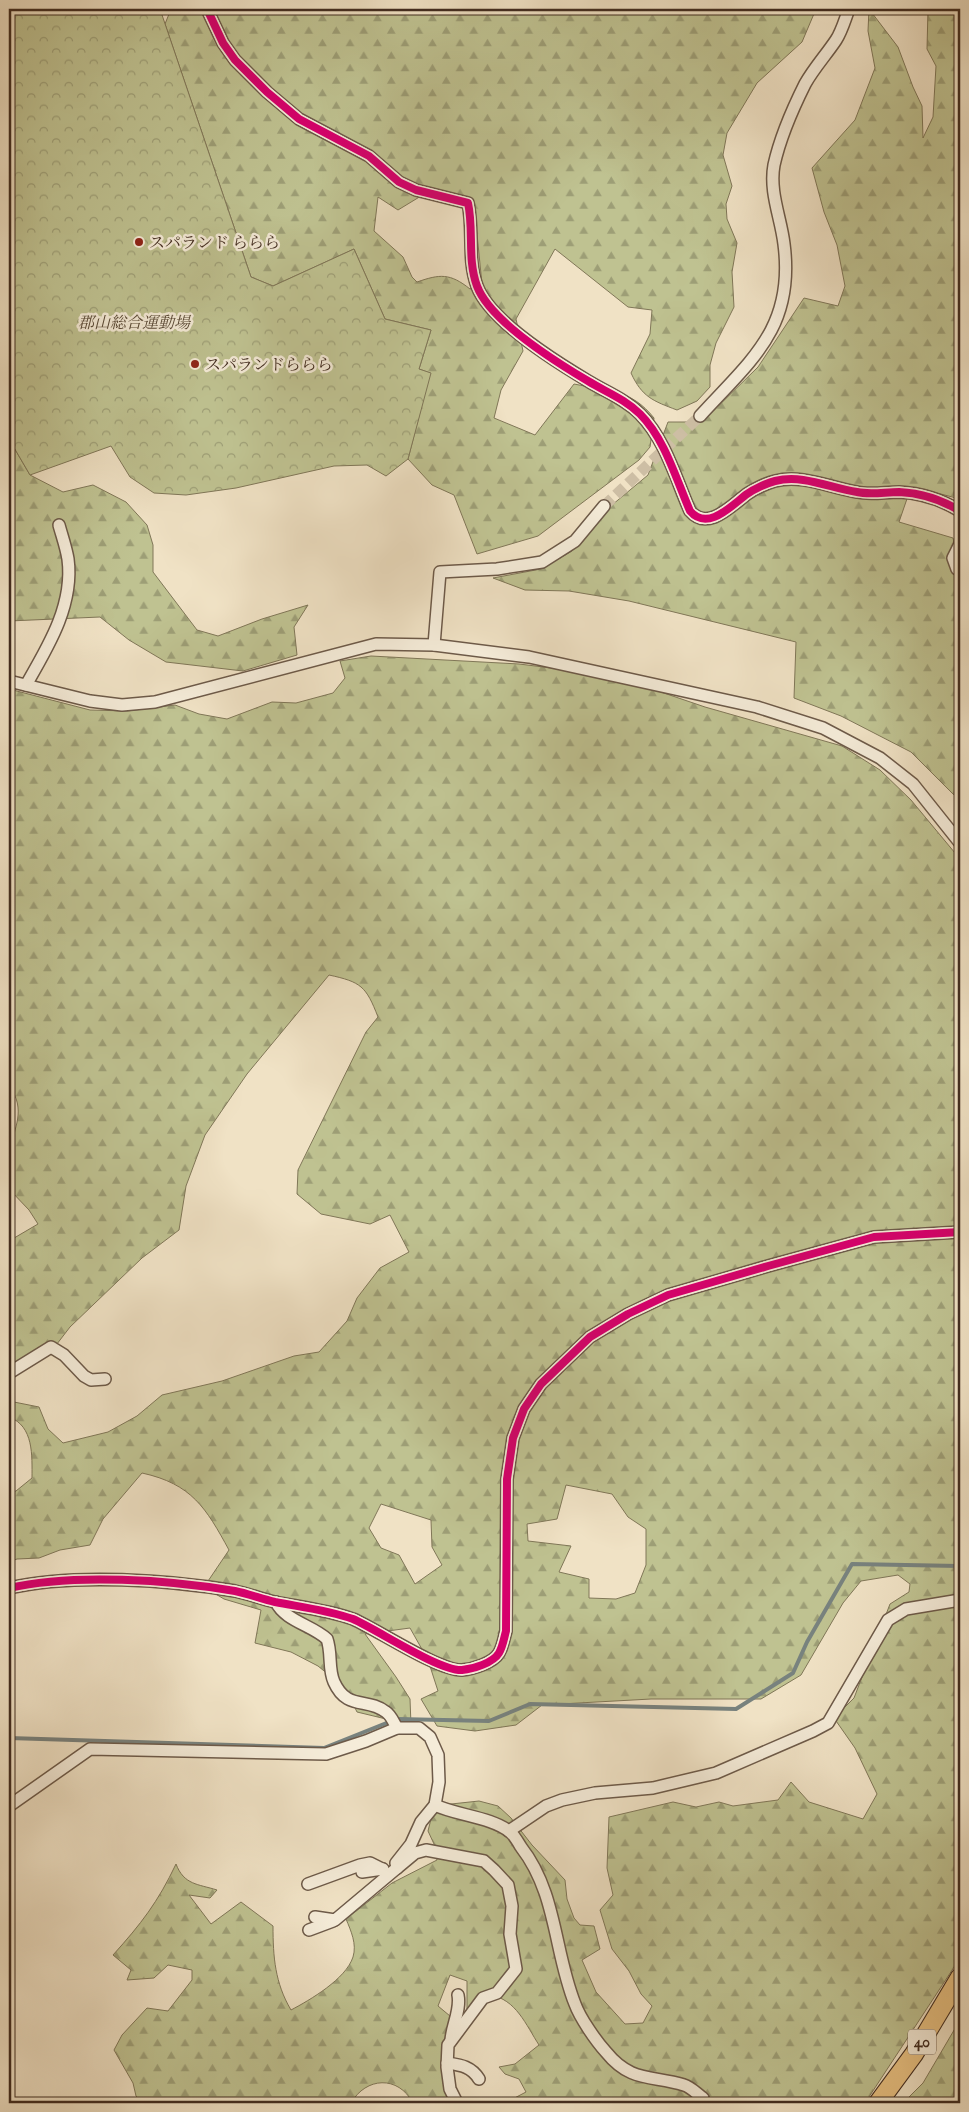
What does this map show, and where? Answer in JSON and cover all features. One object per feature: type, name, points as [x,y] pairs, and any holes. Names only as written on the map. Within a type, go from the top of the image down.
[{"type":"main road","name":"40","points":[[878,2103],[914,2054],[960,1977]]},
{"type":"street","points":[[207,9],[222,43],[235,60],[299,120],[369,156],[399,182],[416,190],[468,203],[471,219],[472,266],[477,286],[487,304],[499,317],[538,348],[639,412],[654,430],[690,511],[695,517],[704,520],[726,512],[749,492],[775,481],[812,480],[858,492],[902,492],[928,496],[960,511]]},
{"type":"street","points":[[700,416],[762,349],[772,332],[781,307],[785,280],[784,244],[773,188],[774,166],[784,133],[806,83],[837,38],[849,9]]},
{"type":"street","points":[[434,645],[440,572],[497,569],[542,562],[575,541],[604,506]]},
{"type":"street","points":[[26,686],[54,636],[59,623],[67,586],[68,559],[60,525]]},
{"type":"street","points":[[960,544],[953,558],[957,568],[960,570]]},
{"type":"street","points":[[9,681],[90,701],[122,705],[155,702],[376,644],[434,645],[529,657],[756,707],[823,728],[880,758],[913,784],[960,843]]},
{"type":"street","points":[[9,1588],[74,1581],[143,1581],[187,1584],[237,1592],[276,1602],[307,1606],[353,1619],[443,1666],[462,1670],[482,1665],[500,1652],[506,1631],[506,1478],[513,1438],[524,1409],[541,1384],[561,1363],[590,1337],[628,1314],[668,1295],[874,1237],[960,1232]]},
{"type":"street","points":[[9,1373],[51,1347],[64,1355],[84,1376],[91,1380],[105,1379]]},
{"type":"street","points":[[509,1831],[546,1806],[562,1800],[596,1793],[653,1788],[716,1773],[813,1731],[828,1723],[888,1620],[906,1609],[960,1600]]},
{"type":"street","points":[[276,1602],[281,1612],[318,1631],[327,1639],[331,1674],[340,1692],[350,1702],[378,1707],[388,1713],[397,1728]]},
{"type":"street","points":[[9,1806],[90,1749],[326,1754],[366,1742],[397,1728],[419,1728],[430,1736],[438,1755],[439,1782],[435,1805],[421,1822],[411,1844],[397,1865],[362,1872]]},
{"type":"street","points":[[435,1805],[448,1811],[471,1815],[509,1831],[533,1862],[552,1908],[564,1967],[575,2006],[606,2052],[622,2068],[646,2079],[686,2086],[703,2098],[703,2103]]},
{"type":"street","points":[[309,1930],[335,1920],[397,1865],[415,1853],[426,1850],[484,1861],[508,1885],[512,1906],[510,1934],[516,1969],[497,1993],[483,1998],[448,2045],[447,2063],[450,2090],[457,2103]]},
{"type":"street","points":[[308,1884],[360,1865],[370,1863],[382,1869]]},
{"type":"street","points":[[315,1918],[335,1920]]},
{"type":"street","points":[[451,2040],[452,2025],[458,2007],[458,1995]]},
{"type":"street","points":[[447,2063],[465,2066],[475,2072],[479,2079]]},
{"type":"green space","name":"郡山総合運動場","points":[[9,9],[160,9],[251,277],[273,286],[354,249],[385,319],[431,330],[419,369],[431,373],[408,459],[386,476],[367,465],[334,466],[236,488],[186,495],[154,493],[130,477],[111,446],[30,475],[9,439]]},
{"type":"green space","points":[[171,9],[816,9],[802,42],[757,83],[727,133],[723,155],[732,186],[726,204],[727,219],[737,243],[732,272],[734,307],[716,343],[710,365],[710,387],[697,401],[677,410],[655,401],[644,393],[631,373],[650,334],[652,310],[628,307],[555,249],[516,319],[523,351],[501,390],[494,418],[535,435],[574,384],[598,388],[628,396],[637,401],[654,418],[650,447],[639,460],[538,536],[477,554],[454,495],[432,485],[408,459],[430,373],[419,369],[431,330],[385,319],[354,249],[273,286],[251,277],[165,24]],"holes":[[[428,187],[456,194],[474,204],[482,284],[470,289],[457,280],[445,276],[432,277],[417,282],[412,277],[403,257],[374,231],[378,197],[398,210],[421,196]]]},
{"type":"green space","points":[[869,9],[898,47],[922,106],[923,138],[933,117],[936,66],[927,49],[928,9],[960,9],[960,499],[933,492],[909,493],[899,522],[953,538],[960,569],[960,801],[911,752],[841,716],[794,698],[796,642],[629,601],[569,591],[525,590],[493,578],[541,569],[572,551],[606,510],[648,475],[668,422],[702,422],[758,367],[804,298],[838,306],[845,286],[837,245],[824,212],[812,168],[855,120],[875,68],[868,31]]},
{"type":"green space","points":[[9,439],[30,475],[63,492],[93,485],[126,502],[147,525],[153,545],[153,572],[197,630],[218,636],[262,619],[308,605],[294,627],[297,655],[243,671],[166,662],[129,640],[100,617],[9,621]]},
{"type":"green space","points":[[371,656],[519,664],[576,671],[652,689],[705,707],[842,746],[880,770],[911,800],[960,859],[960,1958],[865,2103],[735,2103],[724,2100],[724,2103],[505,2103],[526,2092],[519,2079],[505,2074],[499,2067],[515,2064],[539,2045],[514,2007],[499,1997],[490,1995],[467,2016],[467,1981],[450,1975],[438,2006],[456,2021],[449,2064],[457,2103],[413,2103],[407,2094],[399,2088],[391,2084],[382,2083],[373,2084],[365,2088],[357,2094],[351,2103],[142,2103],[136,2096],[133,2083],[114,2050],[122,2035],[147,2008],[168,2011],[192,1980],[192,1970],[168,1965],[154,1978],[127,1980],[131,1970],[113,1955],[148,1912],[176,1864],[187,1880],[217,1890],[210,1898],[189,1895],[211,1924],[241,1902],[273,1926],[278,1980],[291,2010],[326,1988],[349,1965],[353,1957],[354,1947],[353,1938],[346,1919],[392,1883],[437,1860],[434,1844],[428,1831],[433,1811],[442,1805],[479,1801],[498,1806],[511,1818],[532,1845],[565,1880],[567,1899],[574,1918],[580,1925],[594,1926],[600,1949],[582,1960],[596,1992],[625,2024],[643,2023],[652,2006],[641,1994],[629,1971],[612,1949],[600,1910],[613,1895],[607,1868],[609,1817],[673,1802],[696,1807],[719,1802],[733,1806],[778,1800],[791,1782],[809,1802],[863,1819],[877,1794],[855,1748],[834,1718],[854,1698],[890,1604],[909,1592],[910,1584],[898,1575],[861,1581],[843,1603],[801,1675],[761,1699],[651,1699],[542,1705],[516,1725],[475,1731],[437,1726],[421,1699],[438,1691],[428,1660],[410,1628],[365,1634],[410,1699],[411,1725],[357,1712],[346,1689],[318,1666],[291,1652],[255,1643],[261,1610],[224,1599],[204,1587],[229,1550],[221,1535],[205,1510],[196,1500],[185,1491],[159,1478],[142,1473],[103,1519],[90,1545],[60,1550],[39,1558],[17,1559],[9,1562],[9,1493],[16,1491],[32,1478],[32,1469],[30,1443],[27,1434],[17,1421],[9,1417],[9,1401],[39,1407],[48,1429],[63,1443],[108,1432],[137,1416],[162,1395],[222,1381],[294,1356],[319,1352],[347,1321],[357,1298],[380,1268],[409,1252],[390,1215],[370,1224],[321,1214],[297,1194],[298,1170],[366,1032],[378,1017],[370,998],[361,987],[348,980],[329,975],[247,1074],[205,1135],[186,1186],[179,1230],[142,1258],[70,1327],[50,1353],[9,1375],[9,1241],[38,1224],[29,1210],[9,1189],[8,1157],[18,1119],[18,1111],[14,1094],[9,1085],[9,689],[90,710],[127,711],[175,705],[199,714],[227,719],[272,702],[296,703],[333,693],[345,678],[340,661]],"holes":[[[566,1485],[612,1494],[628,1517],[646,1529],[646,1565],[635,1593],[616,1599],[589,1598],[589,1579],[559,1572],[571,1546],[528,1541],[527,1524],[557,1519]],[[381,1504],[431,1520],[432,1547],[442,1565],[415,1584],[399,1555],[381,1548],[369,1528]]]},
{"type":"green space","points":[[960,2020],[960,2103],[903,2103],[923,2083]]},
{"type":"waterway","points":[[397,1719],[489,1721],[530,1704],[736,1709],[793,1673],[807,1642],[852,1564],[959,1566]]},
{"type":"waterway","points":[[9,1738],[324,1748],[389,1722]]},
{"type":"tunnel","points":[[604,506],[700,416]]},
{"type":"cycle path","points":[[207,9],[223,43],[235,60],[267,92],[299,119],[369,156],[399,182],[416,190],[468,203],[471,224],[472,265],[477,286],[484,299],[495,313],[525,340],[575,373],[622,400],[640,414],[649,424],[663,447],[690,511],[697,517],[704,519],[712,518],[727,510],[757,488],[785,479],[806,480],[862,493],[899,492],[915,494],[939,500],[960,511]]},
{"type":"cycle path","points":[[9,1588],[35,1583],[92,1579],[152,1581],[235,1591],[353,1619],[424,1657],[452,1669],[462,1670],[482,1665],[492,1660],[499,1653],[506,1631],[507,1479],[513,1438],[524,1409],[541,1384],[590,1337],[628,1314],[668,1295],[768,1266],[874,1237],[960,1232]]},
{"type":"place","name":"スパランド ららら","points":[[139,242]]},
{"type":"place","name":"スパランドららら","points":[[195,364]]}]
